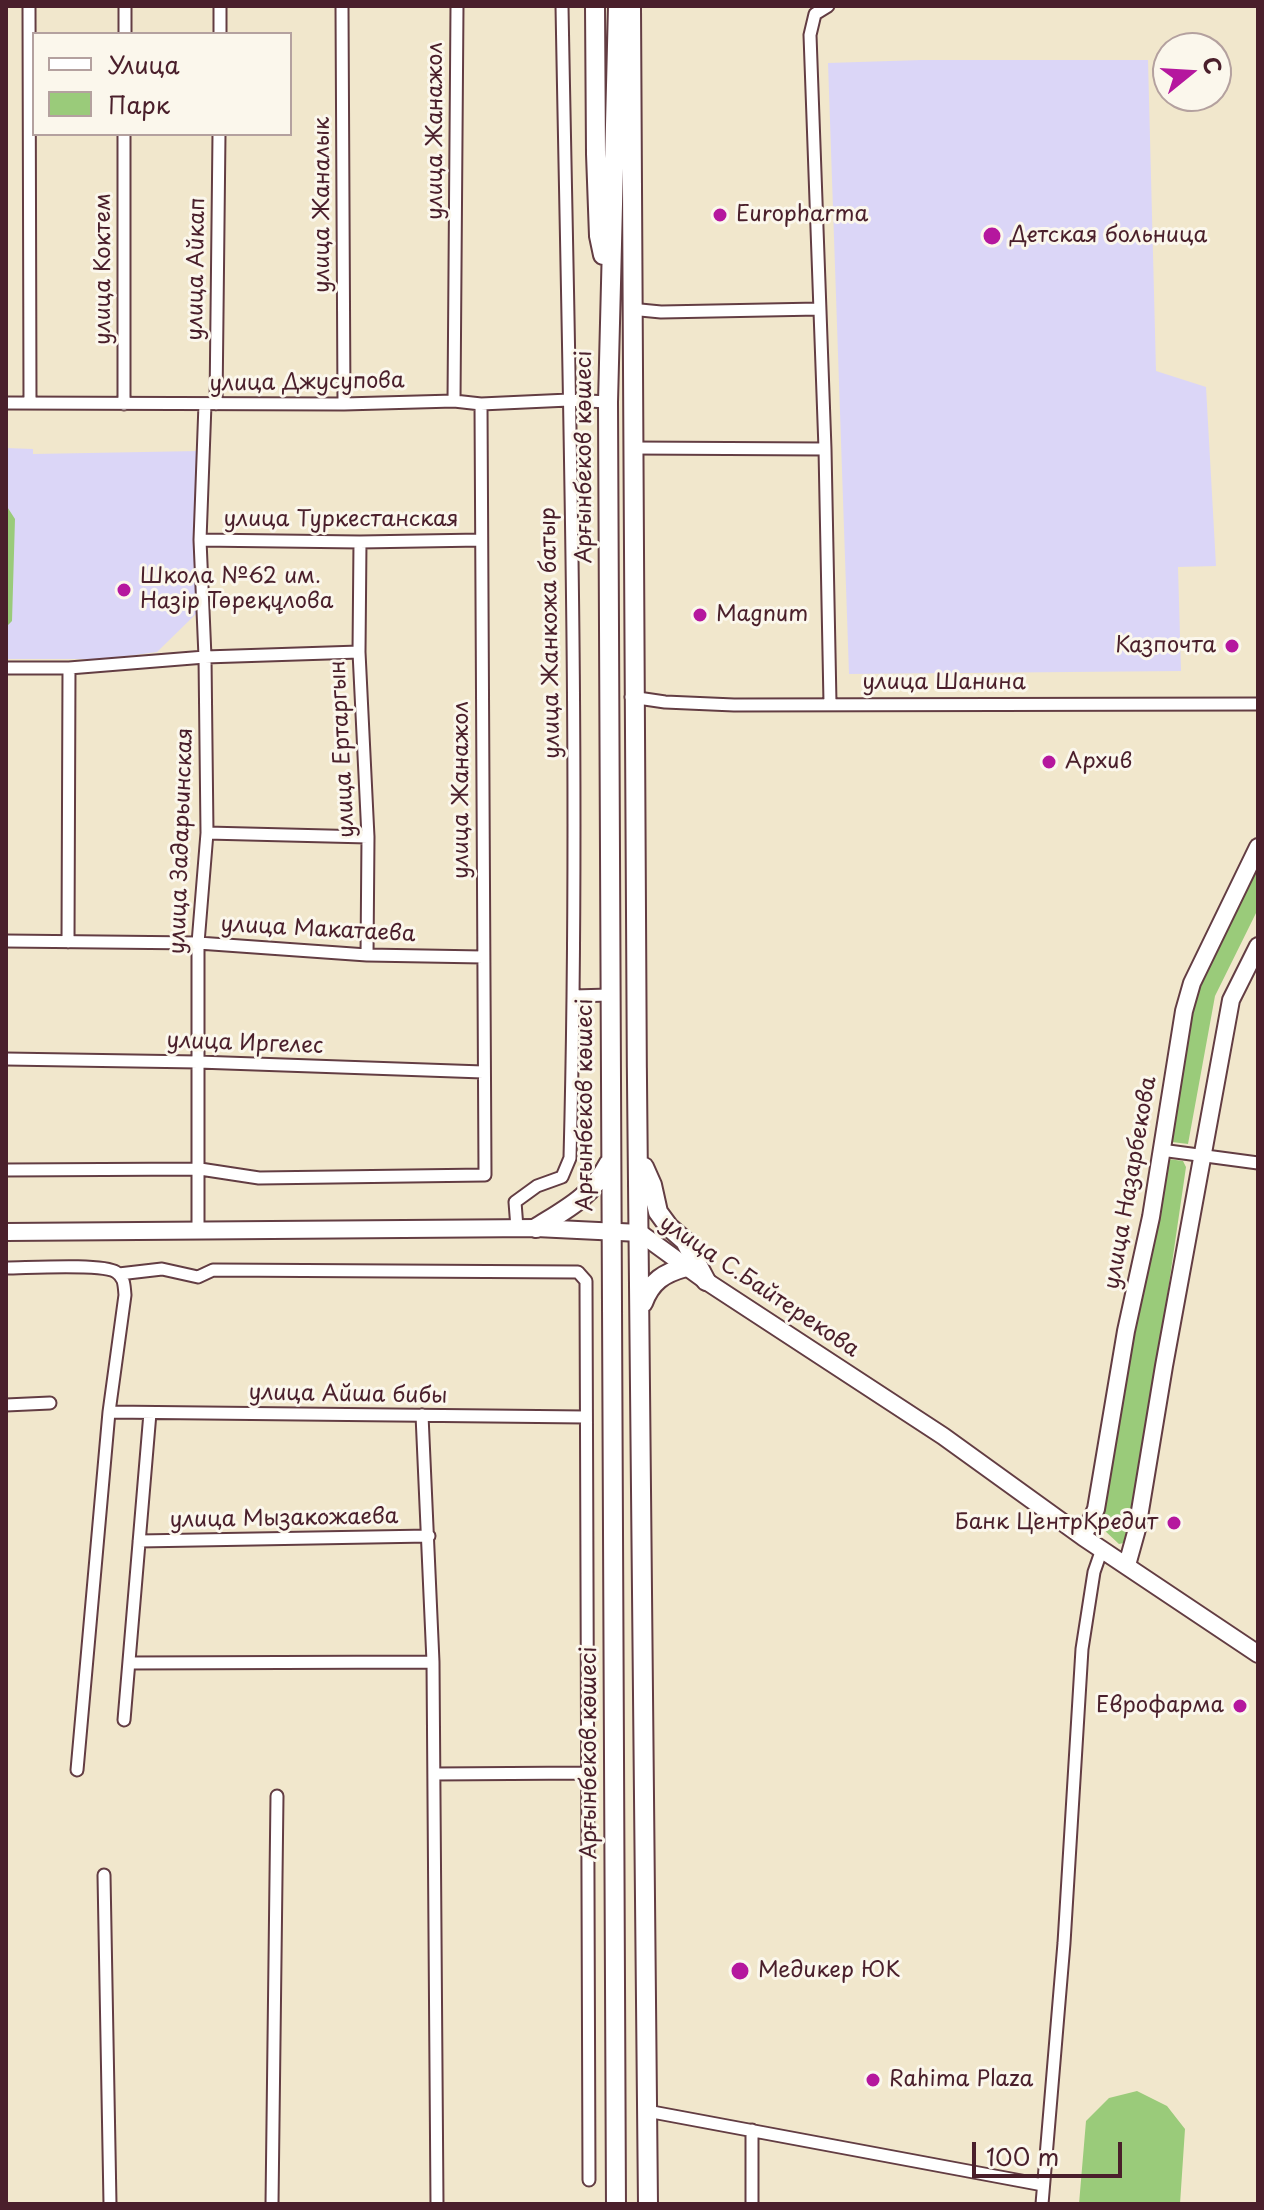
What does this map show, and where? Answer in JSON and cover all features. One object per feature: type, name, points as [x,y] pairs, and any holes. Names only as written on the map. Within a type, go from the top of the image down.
[{"type":"main road","points":[[595,6],[599,236],[610,284]]},
{"type":"main road","name":"Арғынбеков көшесі","points":[[616,2204],[608,402],[618,6]]},
{"type":"main road","name":"Арғынбеков көшесі","points":[[631,6],[631,697],[641,1310],[648,2204]]},
{"type":"main road","points":[[630,280],[637,244],[641,188],[643,6]]},
{"type":"main road","name":"улица Назарбекова","points":[[1083,1537],[1096,1509],[1126,1331],[1151,1217],[1184,1011],[1192,983],[1258,847]]},
{"type":"main road","points":[[1127,1565],[1137,1529],[1231,1000],[1258,946]]},
{"type":"main road","points":[[639,1159],[649,1178],[658,1212],[685,1241],[706,1281]]},
{"type":"main road","points":[[527,1228],[585,1198],[600,1180],[610,1160]]},
{"type":"main road","name":"улица С.Байтерекова","points":[[6,1232],[527,1228],[640,1233],[706,1281],[943,1436],[1083,1537],[1258,1654]]},
{"type":"main road","points":[[641,1310],[654,1281],[686,1267]]},
{"type":"street","points":[[29,6],[30,403]]},
{"type":"street","points":[[125,6],[125,32]]},
{"type":"street","points":[[220,6],[220,32]]},
{"type":"street","name":"улица Жаналык","points":[[342,6],[344,404]]},
{"type":"street","name":"улица Жанажол","points":[[454,401],[457,6]]},
{"type":"street","name":"улица Жанкожа батыр","points":[[527,1228],[515,1202],[537,1186],[562,1177],[570,1158],[574,996],[562,6]]},
{"type":"street","points":[[828,6],[815,14],[810,35],[825,449],[830,703]]},
{"type":"street","name":"улица Коктем","points":[[124,136],[124,404]]},
{"type":"street","name":"улица Айкап","points":[[210,404],[219,136]]},
{"type":"street","points":[[630,309],[661,312],[819,309]]},
{"type":"street","name":"улица Джусупова","points":[[6,403],[608,402]]},
{"type":"street","name":"улица Задарьинская","points":[[198,1232],[198,943],[207,833],[200,540],[210,404]]},
{"type":"street","name":"улица Жанажол","points":[[200,1169],[259,1178],[485,1175],[481,404]]},
{"type":"street","points":[[631,448],[825,449]]},
{"type":"street","name":"улица Туркестанская","points":[[200,540],[481,540]]},
{"type":"street","name":"улица Ертаргын","points":[[360,542],[359,652],[368,837],[367,955]]},
{"type":"street","points":[[6,668],[69,668],[205,657],[359,652]]},
{"type":"street","points":[[68,942],[69,668]]},
{"type":"street","name":"улица Шанина","points":[[631,697],[734,705],[1258,704]]},
{"type":"street","points":[[207,833],[368,837]]},
{"type":"street","name":"улица Макатаева","points":[[6,941],[198,943],[367,955],[483,957]]},
{"type":"street","points":[[574,996],[609,995]]},
{"type":"street","name":"улица Иргелес","points":[[6,1059],[483,1072]]},
{"type":"street","points":[[1161,1150],[1258,1163]]},
{"type":"street","points":[[6,1170],[200,1169]]},
{"type":"street","points":[[6,1268],[103,1268],[119,1274],[162,1269],[198,1277],[213,1270],[578,1272],[586,1281],[589,2180]]},
{"type":"street","points":[[77,1770],[109,1412],[125,1295],[124,1282],[119,1274]]},
{"type":"street","points":[[6,1405],[50,1403]]},
{"type":"street","name":"улица Айша бибы","points":[[109,1412],[585,1417]]},
{"type":"street","points":[[124,1720],[150,1413]]},
{"type":"street","points":[[422,1415],[433,1662],[437,2204]]},
{"type":"street","name":"улица Мызакожаева","points":[[139,1541],[429,1536]]},
{"type":"street","points":[[1042,2204],[1064,1943],[1080,1674],[1094,1572],[1102,1549]]},
{"type":"street","points":[[129,1663],[433,1662]]},
{"type":"street","points":[[434,1774],[587,1773]]},
{"type":"street","points":[[272,2204],[277,1796]]},
{"type":"street","points":[[587,1824],[614,1825]]},
{"type":"street","points":[[104,1875],[110,2204]]},
{"type":"street","points":[[647,2111],[1043,2185]]},
{"type":"street","points":[[752,2130],[752,2204]]},
{"type":"shaded area","name":"Детская больница","points":[[1148,60],[1156,371],[1206,387],[1216,566],[1178,567],[1181,671],[849,674],[828,63]]},
{"type":"shaded area","points":[[6,448],[33,449],[33,454],[199,451],[199,611],[157,652],[106,659],[6,659]]},
{"type":"green space","points":[[6,505],[15,519],[12,621],[6,627]]},
{"type":"green space","points":[[1258,850],[1258,909],[1215,996],[1188,1144],[1164,1141],[1188,985]]},
{"type":"green space","points":[[1168,1159],[1183,1161],[1186,1167],[1132,1538],[1119,1544],[1104,1530],[1102,1518],[1159,1163]]},
{"type":"green space","points":[[1137,2091],[1167,2106],[1185,2129],[1180,2204],[1079,2204],[1086,2121],[1109,2098]]},
{"type":"place","name":"Europharma","points":[[720,215]]},
{"type":"place","name":"Детская больница","points":[[992,236]]},
{"type":"place","name":"Школа №62 им. Назір Төреқұлова","points":[[124,590]]},
{"type":"place","name":"Magnum","points":[[700,615]]},
{"type":"place","name":"Казпочта","points":[[1232,646]]},
{"type":"place","name":"Архив","points":[[1049,762]]},
{"type":"place","name":"Банк ЦентрКредит","points":[[1174,1523]]},
{"type":"place","name":"Еврофарма","points":[[1240,1706]]},
{"type":"place","name":"Медикер ЮK","points":[[740,1971]]},
{"type":"place","name":"Rahima Plaza","points":[[873,2080]]}]
